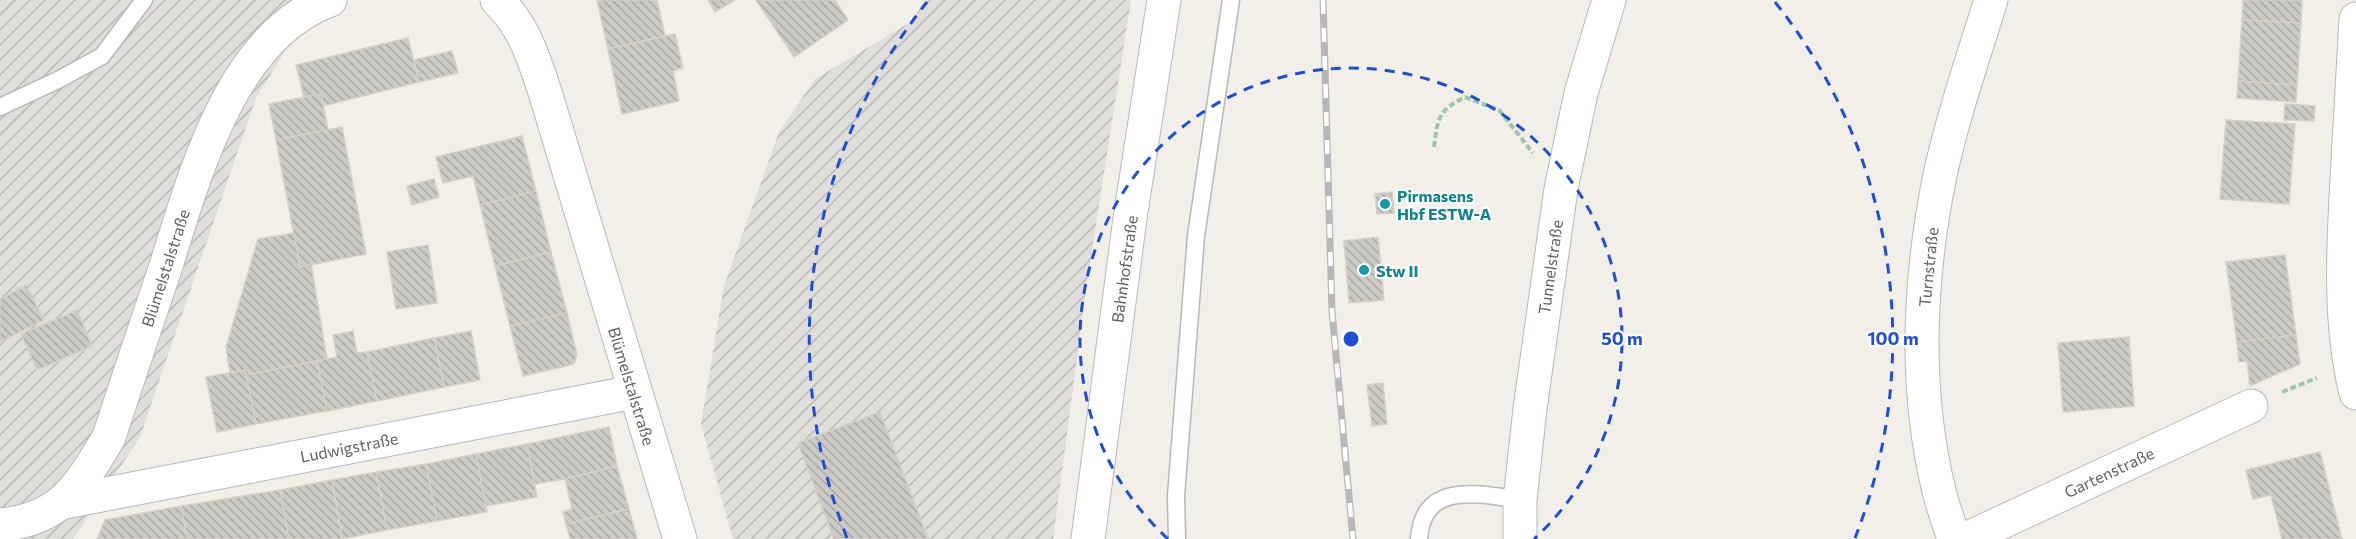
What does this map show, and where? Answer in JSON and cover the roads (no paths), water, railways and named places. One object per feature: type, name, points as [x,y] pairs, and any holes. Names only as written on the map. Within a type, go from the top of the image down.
[{"type":"street","name":"Blümelstalstraße","points":[[52,520],[89,471],[109,437],[197,171],[221,113],[248,66],[278,32],[316,5],[330,0]]},
{"type":"street","name":"Blümelstalstraße","points":[[497,0],[508,10],[525,35],[537,69],[680,539]]},
{"type":"street","name":"Bahnhofstraße","points":[[1088,539],[1130,218],[1164,0]]},
{"type":"street","name":"Tunnelstraße","points":[[1520,539],[1520,500],[1530,409],[1561,189],[1581,93],[1609,0]]},
{"type":"street","name":"Turnstraße","points":[[1954,539],[1939,492],[1925,411],[1922,326],[1928,250],[1941,175],[1961,93],[1991,0]]},
{"type":"street","points":[[2354,372],[2344,291],[2356,19]]},
{"type":"street","name":"Ludwigstraße","points":[[52,520],[634,392]]},
{"type":"street","name":"Gartenstraße","points":[[1966,539],[2251,406]]},
{"type":"street","points":[[0,525],[52,520]]},
{"type":"lane","points":[[0,107],[102,56],[144,0]]},
{"type":"lane","points":[[1177,539],[1176,496],[1196,236],[1231,0]]},
{"type":"lane","points":[[1419,539],[1420,528],[1429,508],[1445,497],[1483,494],[1520,500]]},
{"type":"railway","points":[[1323,0],[1332,312],[1353,539]]},
{"type":"place","name":"Pirmasens Hbf ESTW-A","points":[[1385,204]]},
{"type":"place","name":"Stw II","points":[[1364,270]]}]
